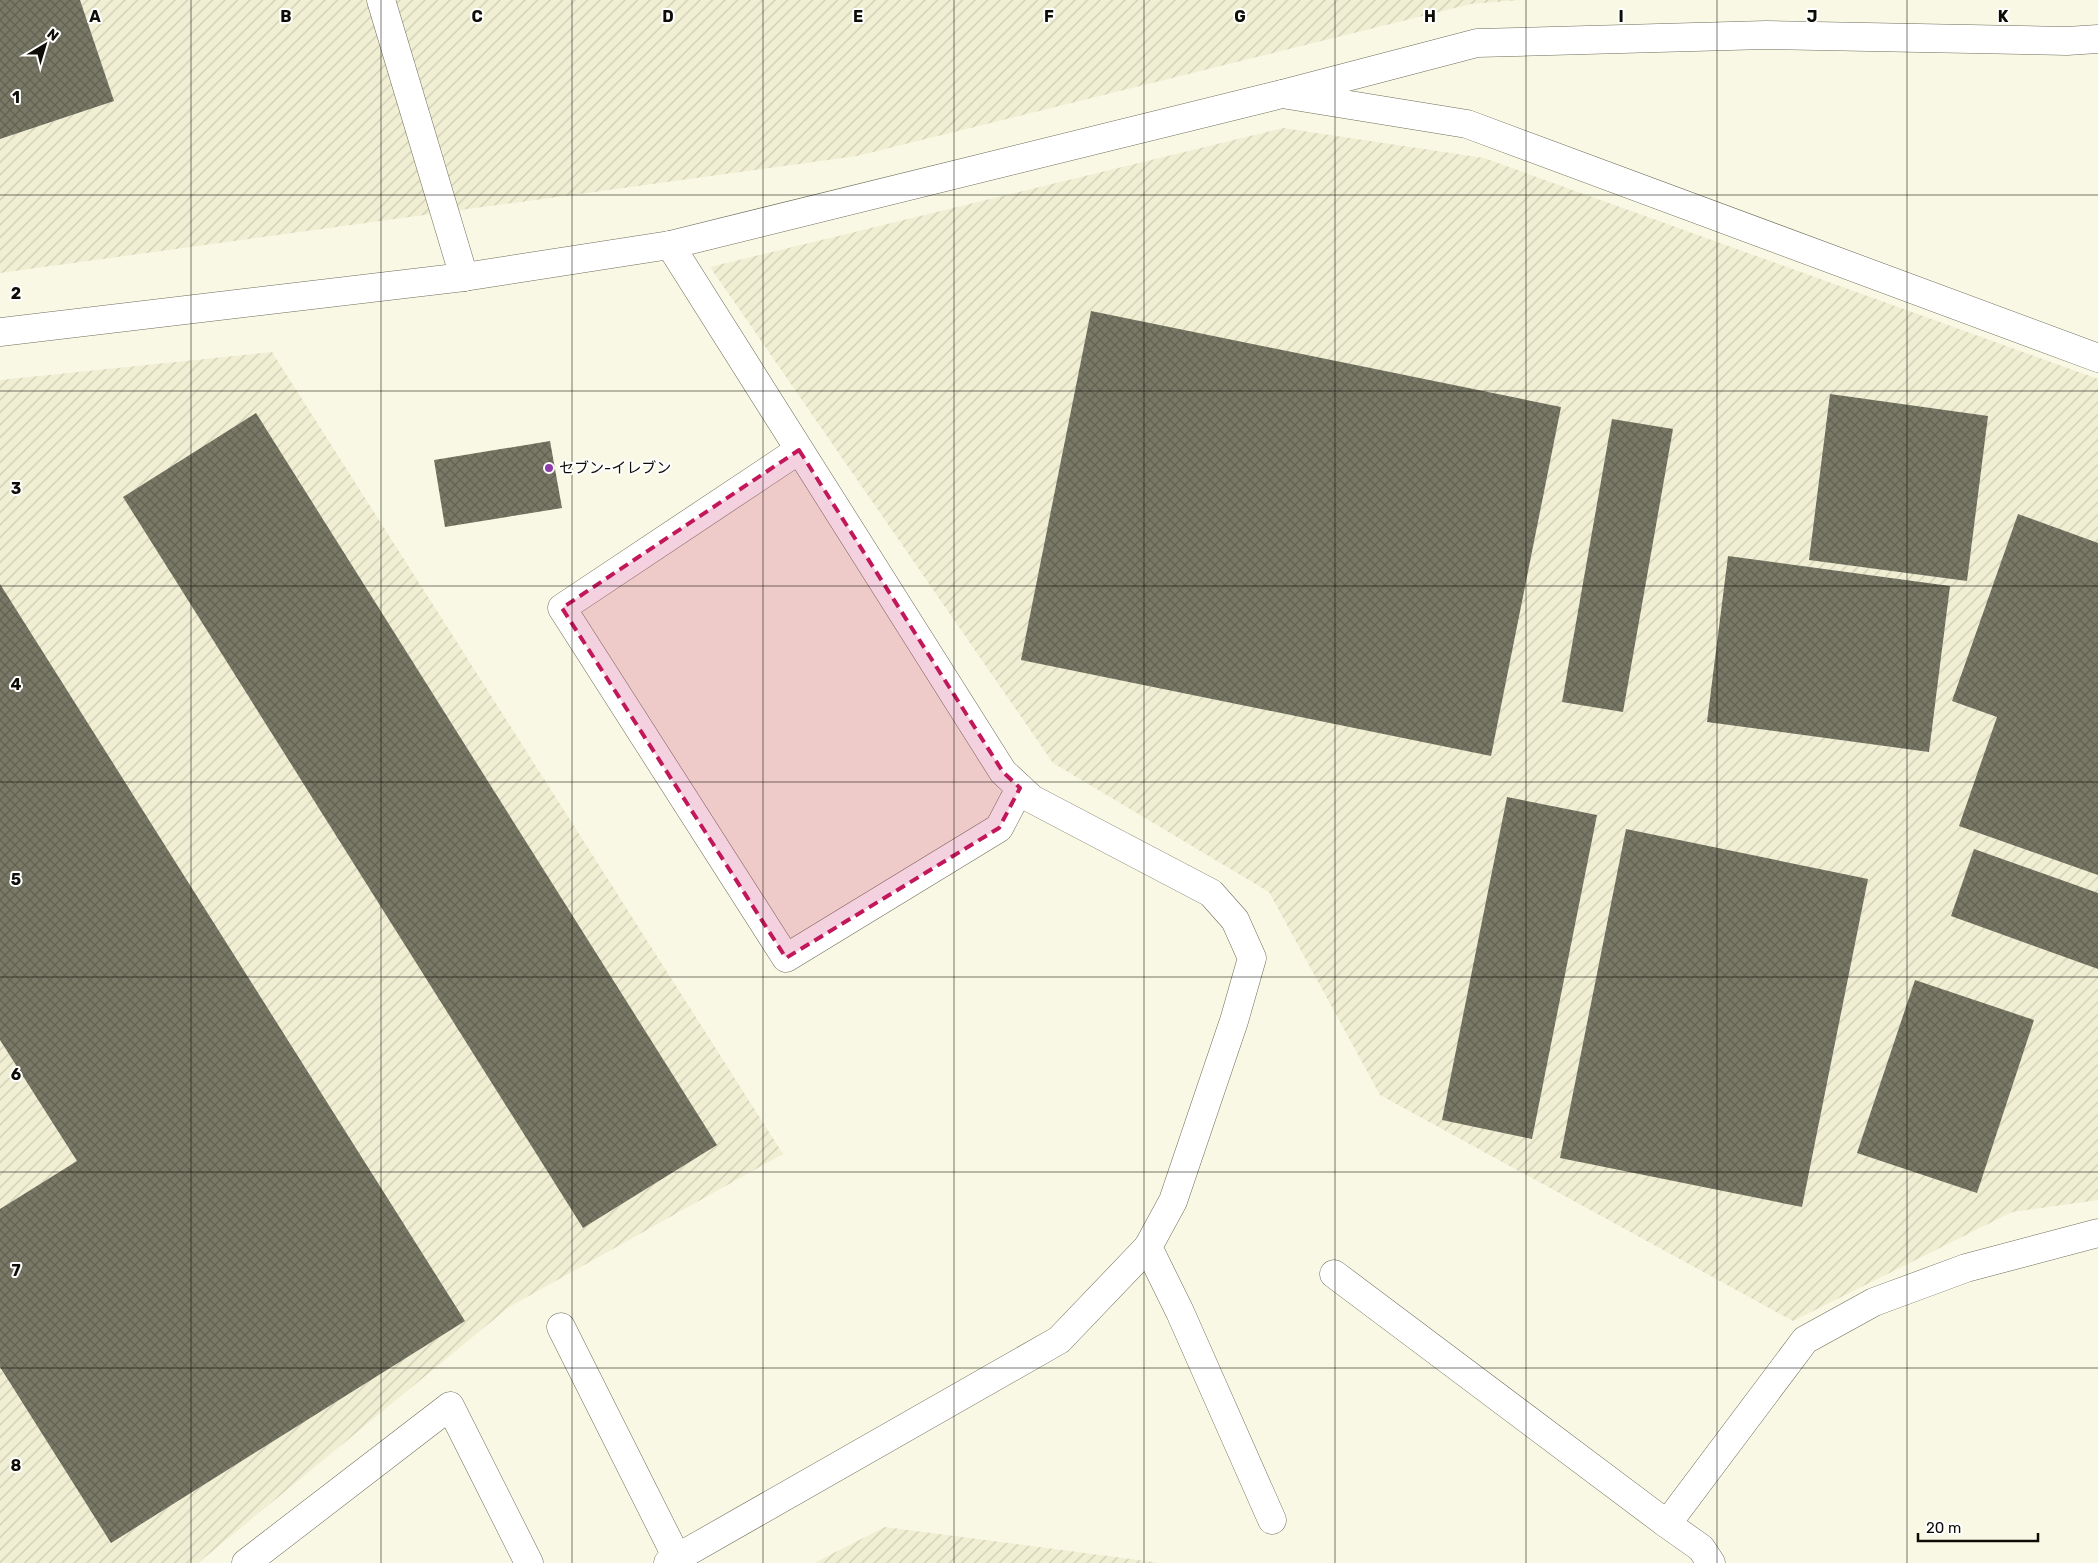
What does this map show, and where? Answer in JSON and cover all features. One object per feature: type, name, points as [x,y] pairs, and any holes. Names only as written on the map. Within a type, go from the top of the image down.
[{"type":"street","points":[[381,0],[464,277]]},
{"type":"street","points":[[0,332],[464,277],[670,245],[1282,94],[1478,43],[1766,35],[2067,41],[2098,39]]},
{"type":"street","points":[[1282,94],[1467,124],[2098,358]]},
{"type":"street","points":[[562,1327],[672,1560],[1059,1340],[1148,1247],[1174,1202],[1234,1022],[1252,958],[1235,920],[1211,893],[1032,799],[1003,772],[670,245]]},
{"type":"street","points":[[799,450],[562,608],[786,958],[998,828],[1020,788]]},
{"type":"street","points":[[1668,1524],[1805,1340],[1874,1302],[1947,1275],[2001,1258],[2098,1233]]},
{"type":"street","points":[[1148,1247],[1180,1312],[1272,1520]]},
{"type":"street","points":[[1334,1274],[1702,1548],[1711,1563]]},
{"type":"street","points":[[246,1563],[450,1406],[529,1563]]},
{"type":"highlighted area","points":[[799,450],[1003,772],[1020,788],[999,828],[786,958],[562,608]]},
{"type":"shaded area","points":[[0,0],[1521,0],[1471,4],[857,156],[0,273]]},
{"type":"shaded area","points":[[1283,128],[1484,158],[2098,379],[2098,1200],[2012,1212],[1793,1321],[1380,1095],[1269,892],[1053,763],[710,267]]},
{"type":"shaded area","points":[[272,352],[783,1154],[509,1307],[198,1563],[0,1563],[0,380]]},
{"type":"shaded area","points":[[885,1527],[1161,1563],[814,1563]]},
{"type":"building","points":[[0,0],[80,0],[114,101],[0,139]]},
{"type":"building","points":[[1091,311],[1561,407],[1491,756],[1021,660]]},
{"type":"building","points":[[1830,394],[1988,416],[1967,581],[1809,560]]},
{"type":"building","points":[[256,413],[717,1145],[583,1228],[123,497]]},
{"type":"building","points":[[1612,419],[1673,429],[1623,712],[1562,702]]},
{"type":"building","points":[[550,441],[562,508],[445,527],[434,460]]},
{"type":"building","points":[[2018,514],[2098,543],[2098,875],[1959,826],[1997,717],[1952,701]]},
{"type":"building","points":[[1728,556],[1950,586],[1929,752],[1707,722]]},
{"type":"building","points":[[0,584],[465,1321],[111,1543],[0,1367],[0,1209],[77,1161],[0,1040]]},
{"type":"building","points":[[1507,797],[1597,815],[1532,1139],[1442,1120]]},
{"type":"building","points":[[1626,829],[1868,879],[1802,1207],[1560,1158]]},
{"type":"building","points":[[1974,849],[2098,893],[2098,969],[1951,916]]},
{"type":"building","points":[[1915,980],[2034,1020],[1977,1193],[1857,1153]]},
{"type":"place","name":"セブン-イレブン","points":[[549,468]]}]
